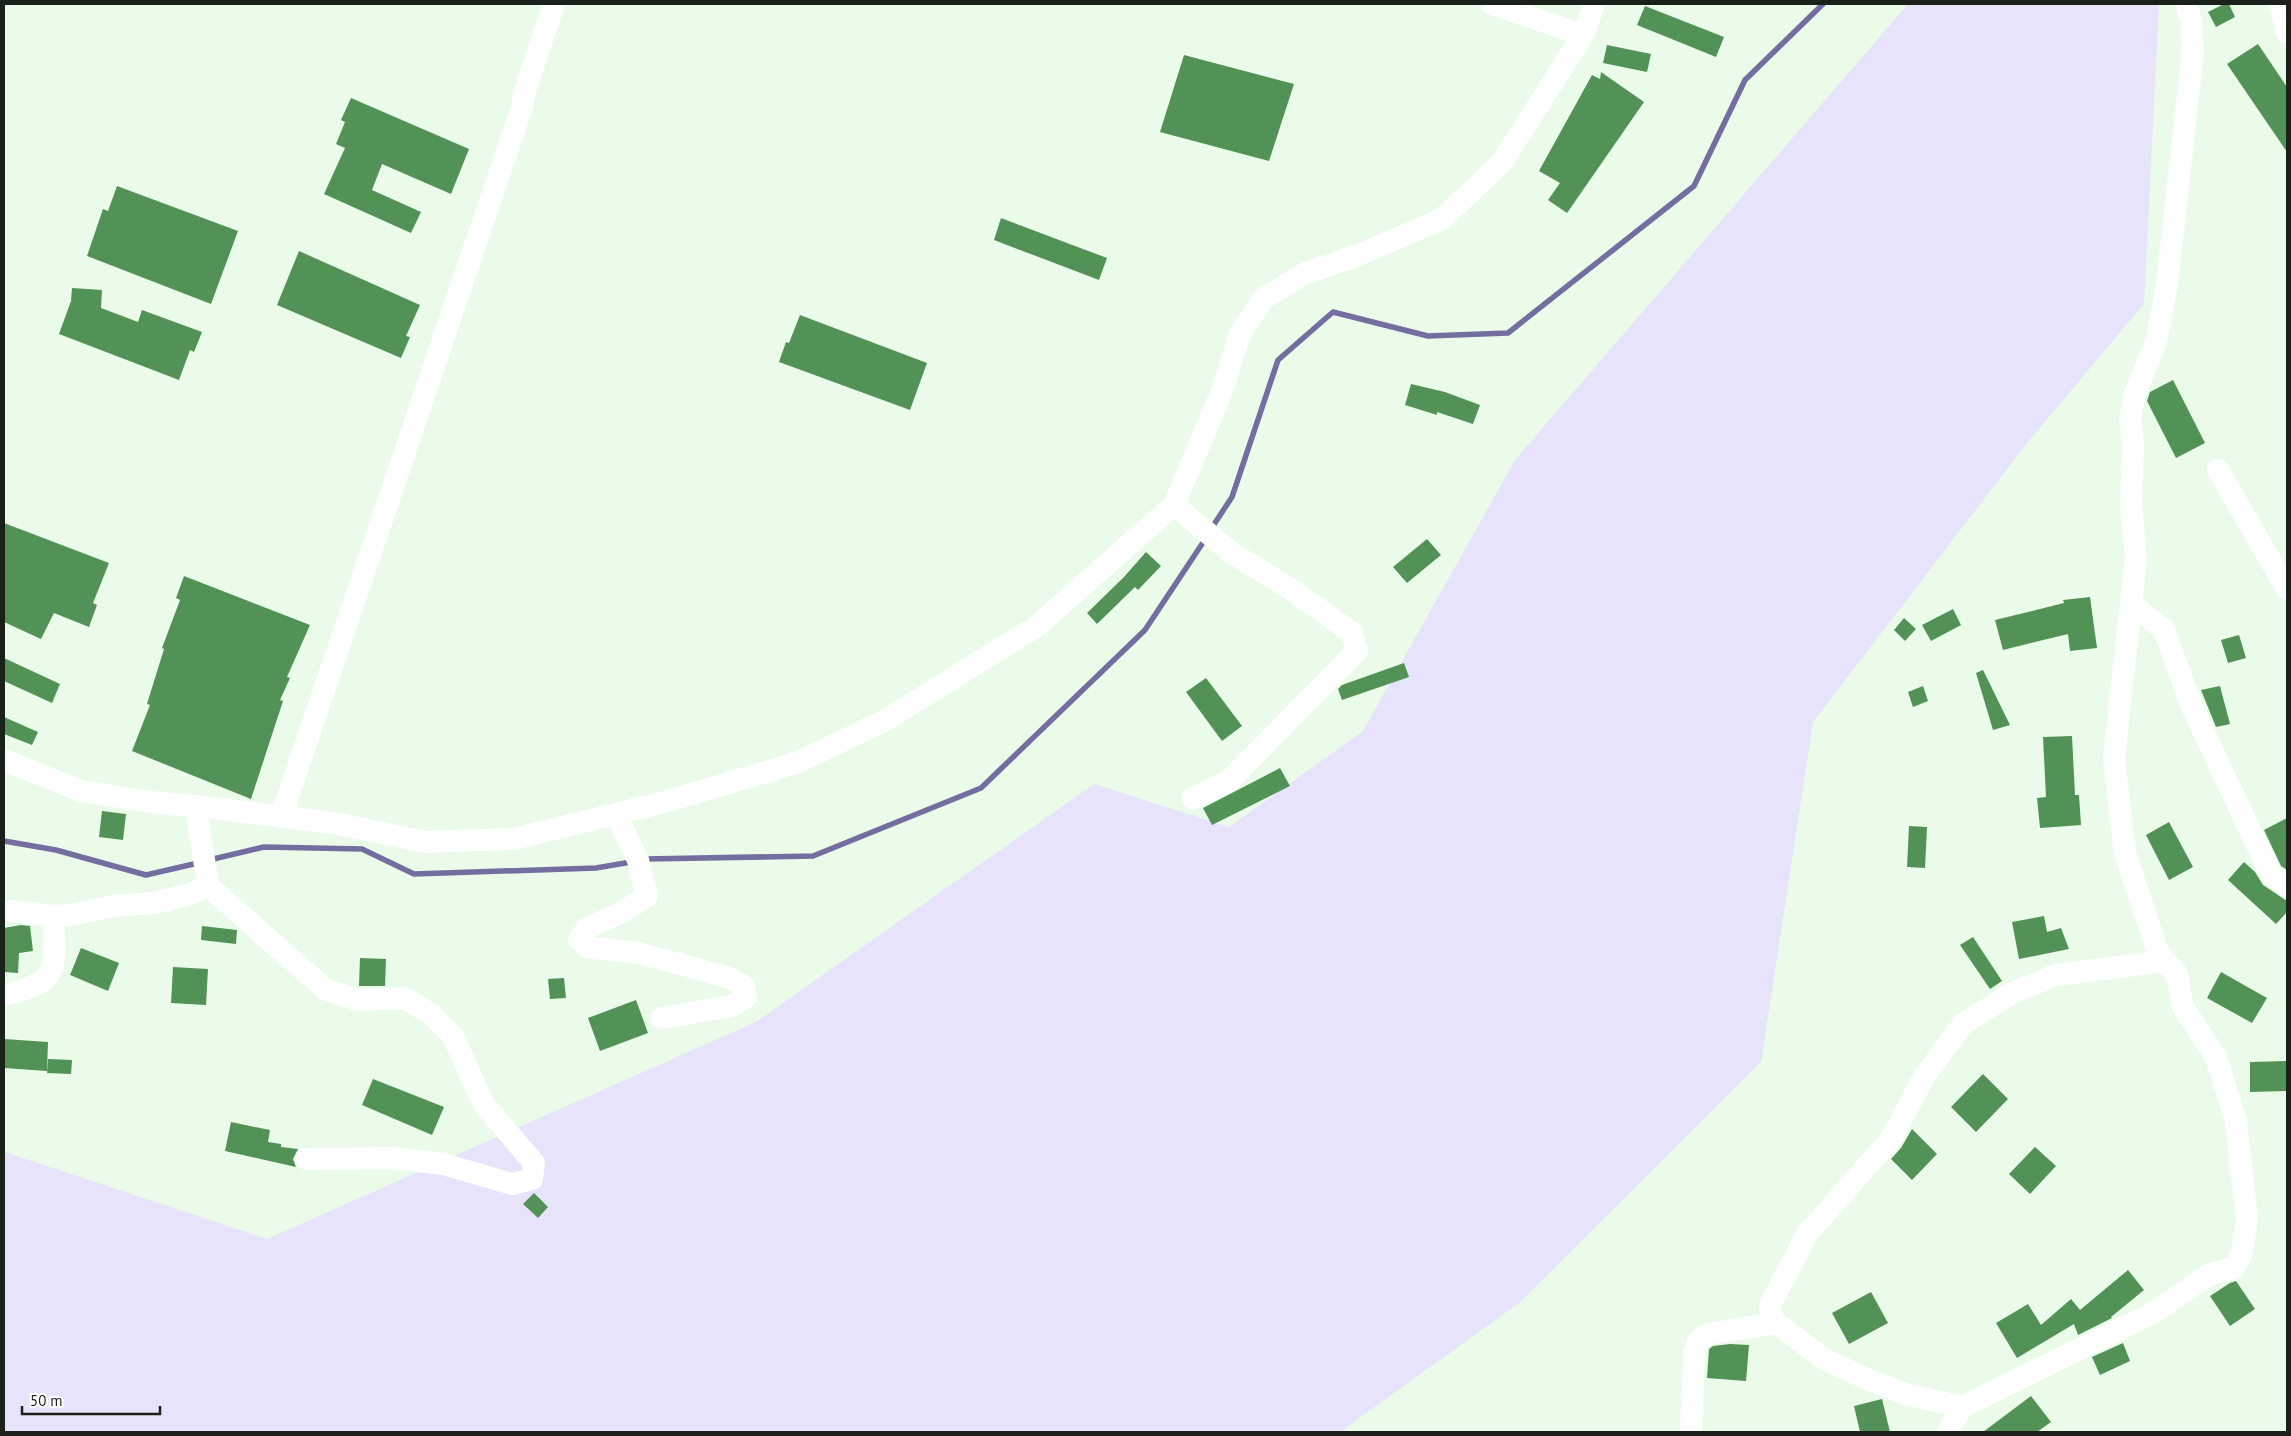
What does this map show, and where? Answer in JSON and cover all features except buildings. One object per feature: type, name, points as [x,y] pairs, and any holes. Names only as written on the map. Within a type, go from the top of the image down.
[{"type":"street","points":[[281,816],[521,110],[528,81],[554,4]]},
{"type":"street","points":[[1492,4],[1583,35]]},
{"type":"street","points":[[4,760],[80,791],[150,802],[334,823],[425,842],[513,839],[662,803],[796,763],[886,720],[1037,626],[1174,505],[1222,391],[1240,334],[1264,298],[1304,274],[1356,256],[1442,219],[1502,162],[1583,35],[1594,4]]},
{"type":"street","points":[[1948,1432],[1962,1407],[2153,1313],[2210,1274],[2234,1268],[2241,1256],[2247,1219],[2236,1121],[2216,1057],[2183,1007],[2177,974],[2172,966],[2158,953],[2153,942],[2125,853],[2114,758],[2136,558],[2131,506],[2133,444],[2130,418],[2135,393],[2156,342],[2166,285],[2193,51],[2191,20],[2186,4]]},
{"type":"street","points":[[2280,4],[2287,33]]},
{"type":"street","points":[[2218,470],[2287,589]]},
{"type":"street","points":[[1174,505],[1232,553],[1294,590],[1352,633],[1357,651],[1229,781],[1192,798]]},
{"type":"street","points":[[2131,603],[2164,630],[2194,710],[2272,875],[2287,886]]},
{"type":"street","points":[[196,806],[208,886],[325,989],[358,1000],[404,998],[431,1014],[452,1036],[483,1103],[534,1163],[532,1179],[512,1184],[435,1163],[393,1158],[306,1159]]},
{"type":"street","points":[[616,814],[638,860],[647,896],[623,912],[587,928],[579,939],[587,947],[639,953],[730,978],[744,986],[746,997],[732,1006],[662,1018]]},
{"type":"street","points":[[12,911],[53,916],[71,915],[113,906],[154,904],[191,894],[208,886]]},
{"type":"street","points":[[4,995],[37,985],[50,974],[55,957],[53,916]]},
{"type":"street","points":[[1962,1407],[1906,1394],[1869,1380],[1824,1359],[1776,1323],[1771,1315],[1770,1304],[1808,1234],[1891,1139],[1924,1077],[1963,1024],[2010,994],[2056,975],[2165,961]]},
{"type":"street","points":[[1691,1432],[1694,1353],[1698,1340],[1708,1334],[1776,1323]]},
{"type":"shaded area","points":[[1908,4],[2159,4],[2144,304],[2027,443],[1813,722],[1761,1062],[1519,1303],[1340,1432],[4,1432],[4,1152],[267,1239],[756,1022],[1094,784],[1229,827],[1363,731],[1515,460]]},
{"type":"waterway","points":[[1213,526],[1232,497],[1278,360],[1333,312],[1428,336],[1508,333],[1694,186],[1745,80],[1823,4]]},
{"type":"waterway","points":[[645,859],[813,856],[981,788],[1145,630],[1202,544]]},
{"type":"waterway","points":[[4,841],[56,850],[146,875],[198,863]]},
{"type":"waterway","points":[[209,860],[264,847],[362,849],[414,874],[596,868],[631,862]]}]
